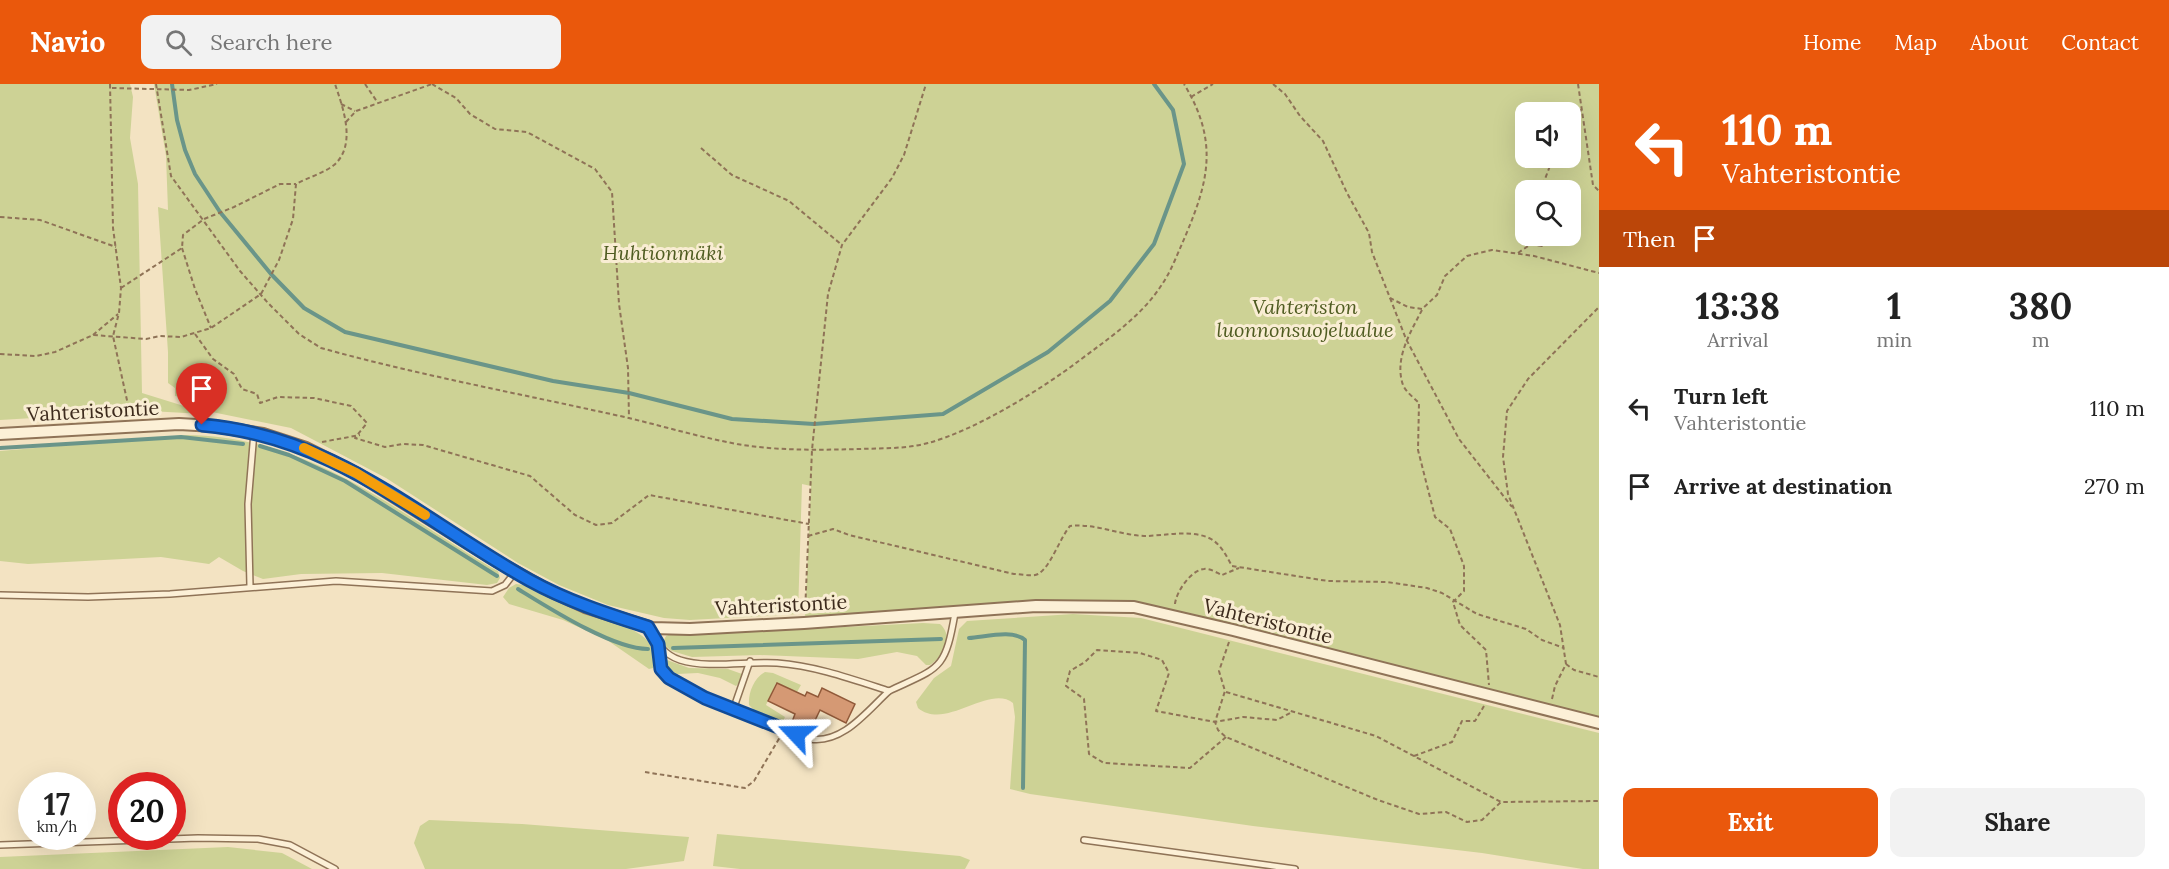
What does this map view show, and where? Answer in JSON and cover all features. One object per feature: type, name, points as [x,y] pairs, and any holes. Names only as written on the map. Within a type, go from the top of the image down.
[{"type":"street","name":"Vahteristontie","points":[[0,434],[133,426],[202,425],[254,432],[306,448],[356,473],[515,572],[572,602],[648,627],[669,629],[804,623],[1036,606],[1134,607],[1490,693],[1599,723]]},
{"type":"lane","points":[[250,586],[248,504],[254,432]]},
{"type":"lane","points":[[0,595],[123,596],[336,581],[492,591],[505,585],[515,572]]},
{"type":"lane","points":[[658,644],[661,669],[666,676],[696,694],[810,739],[832,738],[844,732],[889,691],[938,665],[950,645],[955,612]]},
{"type":"lane","points":[[648,627],[658,644],[669,655],[688,662],[710,664],[750,661],[819,669],[889,691]]},
{"type":"lane","points":[[733,710],[750,661]]},
{"type":"lane","points":[[0,845],[198,838],[258,839],[290,846],[335,869]]},
{"type":"lane","points":[[1084,840],[1295,869]]},
{"type":"path","points":[[156,84],[171,176],[240,271],[299,334],[321,348],[736,443],[812,450],[909,447],[951,436],[1010,405],[1064,372],[1141,312],[1158,292],[1173,266],[1206,178],[1207,146],[1191,97],[1184,84]]},
{"type":"path","points":[[133,426],[112,336],[119,313],[121,288],[113,228],[111,86],[189,90],[217,84]]},
{"type":"path","points":[[211,328],[182,248],[183,235],[204,219],[280,184],[296,184],[335,164],[347,142],[345,123],[335,84]]},
{"type":"path","points":[[365,84],[378,103]]},
{"type":"path","points":[[345,123],[356,111],[432,84],[456,98],[470,114],[495,129],[527,132],[595,169],[612,192],[619,304],[628,368],[629,418]]},
{"type":"path","points":[[804,623],[812,450],[828,294],[842,245],[892,178],[900,162],[926,84]]},
{"type":"path","points":[[1191,97],[1213,84]]},
{"type":"path","points":[[1273,84],[1286,94],[1300,116],[1323,141],[1369,233],[1372,252],[1407,339],[1459,439],[1514,509]]},
{"type":"path","points":[[1578,84],[1580,102]]},
{"type":"path","points":[[341,104],[356,111]]},
{"type":"path","points":[[1581,108],[1593,184],[1599,191]]},
{"type":"path","points":[[701,148],[732,175],[789,201],[842,245]]},
{"type":"path","points":[[93,335],[146,339],[195,334],[211,328],[261,294],[279,260],[293,219],[296,184]]},
{"type":"path","points":[[0,217],[40,220],[116,247]]},
{"type":"path","points":[[1518,253],[1528,246]]},
{"type":"path","points":[[121,288],[182,248]]},
{"type":"path","points":[[1453,602],[1464,591],[1464,566],[1450,530],[1435,517],[1418,450],[1419,403],[1404,387],[1400,361],[1407,339],[1422,309],[1437,295],[1445,276],[1467,256],[1492,250],[1518,253],[1599,273]]},
{"type":"path","points":[[1390,298],[1408,308],[1422,309]]},
{"type":"path","points":[[1549,711],[1555,686],[1566,664],[1564,648],[1560,625],[1508,494],[1503,457],[1507,411],[1528,379],[1599,307]]},
{"type":"path","points":[[0,354],[36,356],[75,345],[93,335],[119,313]]},
{"type":"path","points":[[195,334],[213,359],[234,374],[242,389],[257,394],[260,403],[278,397],[314,398],[351,406],[367,423],[355,438],[385,447],[403,444],[423,445],[530,477],[575,515],[596,525],[612,523],[649,495],[809,524]]},
{"type":"path","points":[[322,442],[358,436]]},
{"type":"path","points":[[808,536],[833,529],[849,535],[1014,574],[1037,575],[1047,567],[1062,536],[1070,526],[1082,525],[1145,536],[1166,533],[1208,537],[1221,547],[1232,566],[1328,581],[1403,584],[1442,593],[1453,602],[1477,614],[1526,629],[1542,640],[1564,648]]},
{"type":"path","points":[[1173,616],[1176,595],[1197,570],[1207,568],[1222,575],[1239,567]]},
{"type":"path","points":[[1414,756],[1452,742],[1462,722],[1475,721],[1490,693],[1486,650],[1460,625],[1453,602]]},
{"type":"path","points":[[1233,630],[1219,671],[1225,691],[1215,722],[1218,730],[1226,737],[1378,800],[1419,814],[1446,812],[1467,822],[1482,820],[1501,802]]},
{"type":"path","points":[[1226,737],[1190,768],[1104,763],[1089,754],[1084,699],[1066,686],[1070,671],[1085,662],[1096,650],[1140,653],[1162,660],[1169,673],[1156,711],[1215,722],[1243,717],[1277,720],[1292,712]]},
{"type":"path","points":[[1566,664],[1574,670],[1599,677]]},
{"type":"path","points":[[1225,691],[1376,736],[1501,802],[1599,801]]},
{"type":"path","points":[[645,772],[745,788],[754,781],[785,729]]},
{"type":"green space","points":[[0,84],[130,84],[133,97],[130,138],[138,184],[142,393],[200,411],[203,414],[150,411],[0,420]]},
{"type":"green space","name":"Vahteriston luonnonsuojelualue","points":[[154,84],[1599,84],[1599,718],[1140,603],[1091,600],[805,618],[811,486],[802,484],[798,614],[690,620],[664,618],[608,605],[559,585],[518,563],[386,478],[291,428],[212,412],[192,399],[175,396],[175,388],[168,383],[158,207],[168,210],[166,156]]},
{"type":"green space","points":[[187,435],[231,439],[272,448],[311,462],[384,500],[498,571],[500,578],[497,583],[487,585],[382,573],[301,574],[263,579],[219,557],[209,564],[161,557],[28,564],[0,561],[0,451]]},
{"type":"green space","points":[[516,584],[523,585],[573,609],[627,627],[640,634],[650,643],[655,654],[653,668],[649,669],[607,640],[563,620],[509,604],[503,597],[509,588]]},
{"type":"green space","points":[[1073,614],[1141,618],[1599,733],[1599,869],[1583,869],[1482,853],[1253,826],[1030,794],[1010,789],[1015,717],[1013,703],[1003,699],[992,699],[954,712],[929,714],[918,708],[916,702],[934,678],[951,666],[959,629],[967,621]]},
{"type":"green space","points":[[940,624],[947,640],[943,651],[930,665],[926,665],[917,656],[897,652],[858,659],[760,655],[692,657],[672,651],[663,642],[666,636],[671,634]]},
{"type":"green space","points":[[667,660],[689,668],[728,669],[742,674],[741,681],[736,686],[720,678],[698,673],[677,674],[668,669],[665,664]]},
{"type":"green space","points":[[765,672],[801,685],[797,692],[776,683],[766,705],[785,717],[782,723],[757,713],[749,705],[752,686]]},
{"type":"green space","points":[[429,820],[522,824],[689,837],[684,861],[626,869],[425,869],[414,843],[420,826]]},
{"type":"green space","points":[[717,834],[960,856],[970,860],[965,869],[740,869],[713,866]]},
{"type":"green space","points":[[228,847],[282,853],[312,869],[0,869],[0,857]]},
{"type":"building","points":[[777,683],[805,696],[807,692],[818,697],[822,688],[855,704],[846,723],[820,710],[810,731],[792,722],[795,714],[768,701]]},
{"type":"waterway","points":[[172,84],[177,120],[185,150],[195,174],[220,212],[271,274],[304,308],[345,332],[553,381],[629,393],[732,419],[814,424],[943,414],[1048,352],[1110,301],[1154,244],[1184,164],[1173,110],[1154,84]]},
{"type":"waterway","points":[[0,448],[181,437],[243,444]]},
{"type":"waterway","points":[[260,446],[289,455],[345,481],[497,576]]},
{"type":"waterway","points":[[518,589],[600,635],[634,647],[648,649]]},
{"type":"waterway","points":[[969,638],[1006,634],[1025,640],[1023,788]]},
{"type":"waterway","points":[[673,648],[941,639]]},
{"type":"slow traffic","points":[[304,448],[356,473],[425,515]]},
{"type":"route","points":[[202,425],[240,429],[288,441],[343,466],[531,581],[572,602],[648,627],[658,644],[661,669],[672,681],[733,710],[796,734]]},
{"type":"park label","name":"Huhtionmäki","points":[[663,253]]}]
